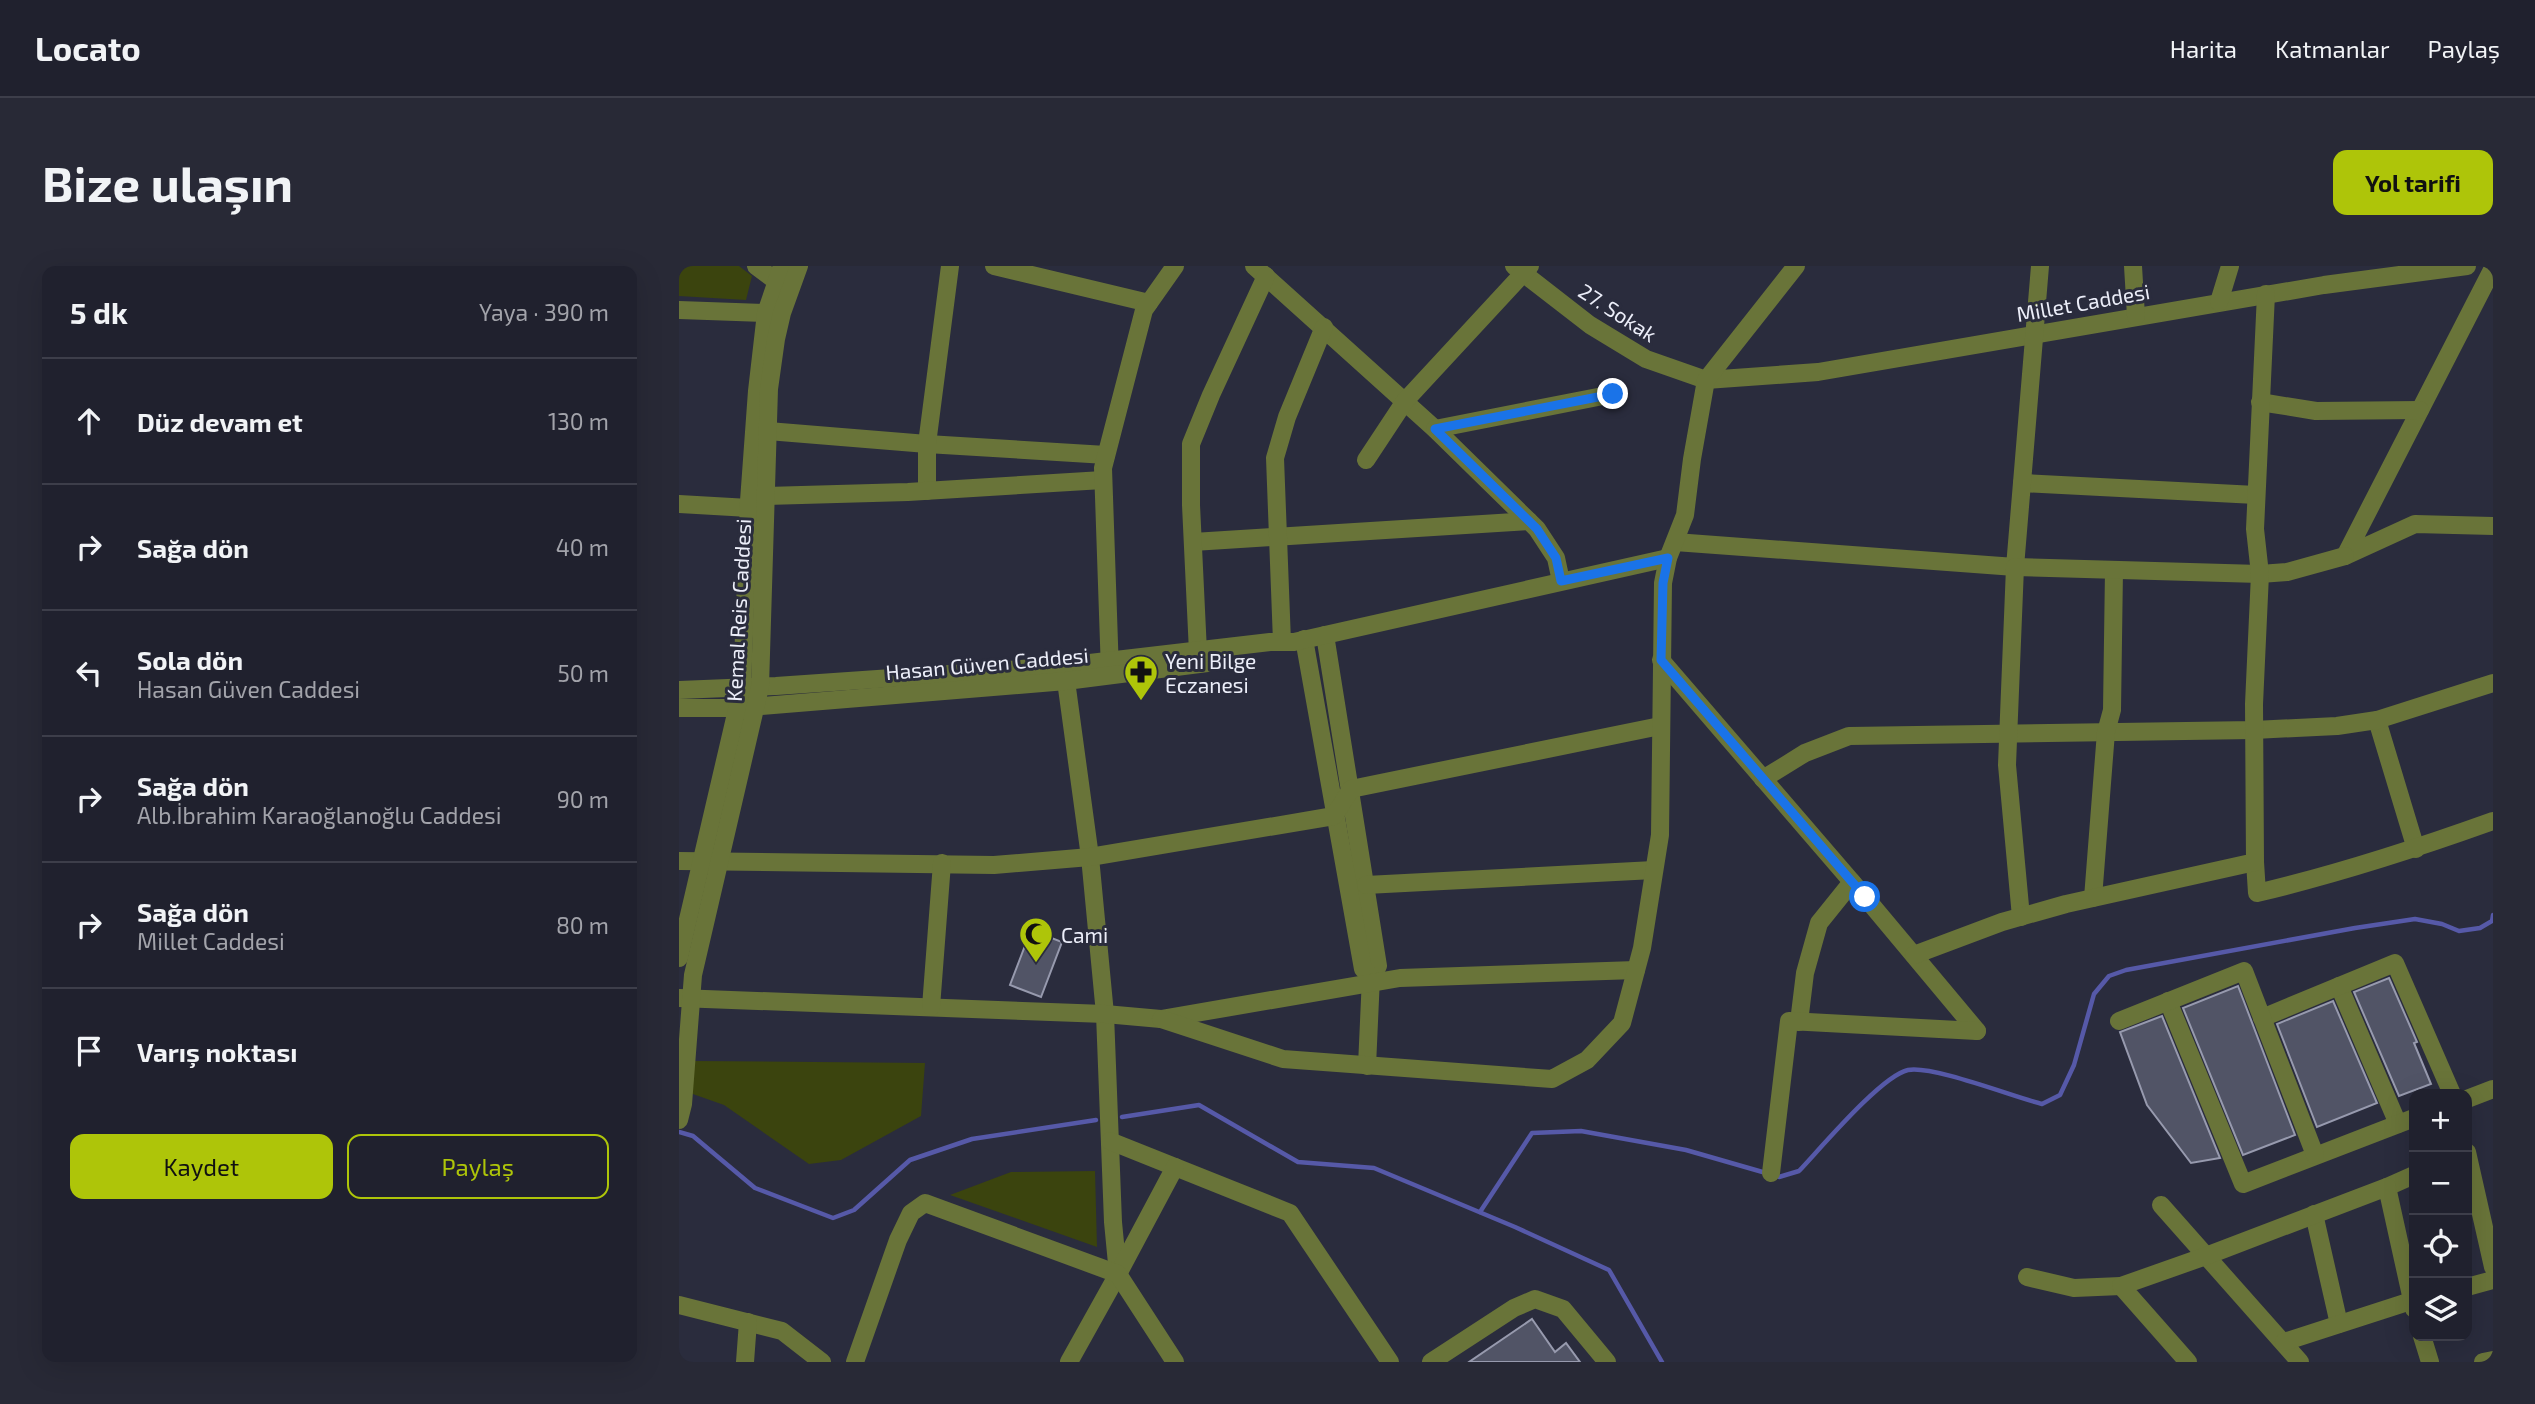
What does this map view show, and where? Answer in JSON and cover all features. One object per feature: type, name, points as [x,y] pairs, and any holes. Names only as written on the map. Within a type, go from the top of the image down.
[{"type":"street","points":[[756,266],[779,274]]},
{"type":"street","name":"Kemal Reis Caddesi","points":[[679,1120],[683,1104],[685,998],[698,950],[737,708],[751,687],[766,496],[769,389],[776,339],[788,293],[799,266]]},
{"type":"street","points":[[927,491],[927,444],[950,266]]},
{"type":"street","points":[[994,266],[1149,303]]},
{"type":"street","points":[[1109,668],[1103,468],[1144,310],[1175,266]]},
{"type":"street","points":[[685,998],[1105,1014],[1161,1019],[1283,1059],[1552,1079],[1587,1060],[1622,1023],[1636,970],[1654,870],[1660,835],[1663,583],[1685,515],[1706,380],[1797,266]]},
{"type":"street","points":[[2021,917],[2007,765],[2015,567],[2041,266]]},
{"type":"street","points":[[2133,266],[2136,316]]},
{"type":"street","points":[[2219,302],[2230,266]]},
{"type":"street","name":"Millet Caddesi","points":[[1706,380],[1818,372],[2266,294],[2358,273],[2467,266]]},
{"type":"street","points":[[2345,556],[2493,268]]},
{"type":"street","points":[[1366,460],[1405,401],[1522,269]]},
{"type":"street","name":"27. Sokak","points":[[1522,269],[1590,325],[1646,359],[1706,380]]},
{"type":"street","points":[[1198,652],[1191,444],[1260,271],[1405,401],[1529,521],[1556,558],[1561,581]]},
{"type":"street","name":"Kemal Reis Caddesi","points":[[679,958],[711,862],[757,705],[751,687],[749,508],[757,390],[767,313],[779,274]]},
{"type":"street","points":[[2266,294],[2255,529],[2260,575],[2253,730],[2257,893],[2325,877],[2416,849],[2493,821]]},
{"type":"street","points":[[679,310],[767,313]]},
{"type":"street","points":[[1324,327],[1287,417],[1275,458],[1277,537],[1294,641],[1334,816],[1363,969],[1371,980]]},
{"type":"street","points":[[1435,429],[1613,394]]},
{"type":"street","points":[[2260,402],[2316,411],[2420,410]]},
{"type":"street","points":[[768,431],[1107,455]]},
{"type":"street","points":[[766,496],[927,491],[1103,480]]},
{"type":"street","points":[[2022,483],[2256,495]]},
{"type":"street","points":[[679,504],[749,508]]},
{"type":"street","points":[[1193,542],[1529,521]]},
{"type":"street","name":"Hasan Güven Caddesi","points":[[1109,668],[1198,652],[1325,635],[1561,581],[1672,550],[2015,567],[2260,575],[2287,572],[2345,556],[2415,524],[2493,526]]},
{"type":"street","points":[[2093,898],[2106,732],[2112,710],[2114,570]]},
{"type":"street","points":[[1325,635],[1378,966],[1371,980],[1367,1066]]},
{"type":"street","name":"Hasan Güven Caddesi","points":[[679,708],[737,708],[1109,668],[1270,654],[1294,641]]},
{"type":"street","points":[[1661,660],[1977,1031],[1789,1021],[1771,1173]]},
{"type":"street","points":[[1065,673],[1090,856],[1105,1014],[1113,1222],[1118,1274],[1175,1362]]},
{"type":"street","name":"Hasan Güven Caddesi","points":[[679,690],[1065,673]]},
{"type":"street","points":[[1763,779],[1805,753],[1849,736],[2253,730],[2337,726],[2377,720],[2493,683]]},
{"type":"street","points":[[2377,720],[2416,849]]},
{"type":"street","points":[[679,861],[994,865],[1090,856],[1334,816],[1351,789],[1660,726]]},
{"type":"street","points":[[1914,955],[2021,917],[2255,862]]},
{"type":"street","points":[[931,1007],[942,863]]},
{"type":"street","points":[[1366,885],[1654,870]]},
{"type":"street","points":[[1799,1022],[1805,973],[1819,923],[1852,882]]},
{"type":"street","points":[[2262,1018],[2395,962],[2450,1089]]},
{"type":"street","points":[[1161,1019],[1371,980],[1636,970]]},
{"type":"street","points":[[2119,1021],[2244,971],[2315,1155]]},
{"type":"street","points":[[2168,1001],[2243,1184],[2406,1121],[2339,986]]},
{"type":"street","points":[[2472,1097],[2493,1089]]},
{"type":"street","points":[[1110,1141],[1290,1213],[1390,1362]]},
{"type":"street","points":[[1069,1362],[1175,1167]]},
{"type":"street","points":[[2472,1167],[2487,1210],[2493,1267]]},
{"type":"street","points":[[2027,1277],[2074,1288],[2121,1286],[2409,1177]]},
{"type":"street","points":[[2387,1187],[2409,1285]]},
{"type":"street","points":[[855,1362],[898,1240],[911,1213],[925,1203],[1118,1274]]},
{"type":"street","points":[[2161,1205],[2300,1362]]},
{"type":"street","points":[[2314,1214],[2339,1324]]},
{"type":"street","points":[[2472,1286],[2493,1280]]},
{"type":"street","points":[[2121,1286],[2188,1362]]},
{"type":"street","points":[[1431,1362],[1514,1308],[1535,1299],[1563,1309],[1607,1362]]},
{"type":"street","points":[[2284,1342],[2409,1304]]},
{"type":"street","points":[[679,1305],[782,1332],[822,1362]]},
{"type":"street","points":[[745,1362],[748,1322]]},
{"type":"street","points":[[2424,1341],[2430,1362]]},
{"type":"street","points":[[2483,1362],[2493,1360]]},
{"type":"green space","points":[[679,266],[739,266],[752,276],[746,300],[679,296]]},
{"type":"green space","points":[[691,1061],[925,1063],[921,1116],[841,1160],[809,1164],[724,1105],[690,1093]]},
{"type":"green space","points":[[1095,1171],[1097,1247],[950,1195],[1011,1172]]},
{"type":"building","name":"Cami","points":[[1031,930],[1062,942],[1041,997],[1010,985]]},
{"type":"building","points":[[2389,978],[2417,1042],[2414,1043],[2431,1084],[2409,1089],[2409,1092],[2399,1096],[2354,992]]},
{"type":"building","points":[[2238,986],[2295,1135],[2243,1155],[2183,1008]]},
{"type":"building","points":[[2333,1001],[2377,1103],[2317,1127],[2277,1024]]},
{"type":"building","points":[[2162,1016],[2220,1158],[2191,1163],[2147,1105],[2120,1032]]},
{"type":"building","points":[[1532,1319],[1555,1352],[1566,1343],[1580,1362],[1469,1362]]},
{"type":"waterway","points":[[1774,1175],[1779,1177],[1799,1171],[1867,1099],[1896,1075],[1908,1070],[1935,1072],[2042,1104],[2060,1095],[2074,1065],[2094,994],[2109,976],[2126,970],[2415,919],[2442,924],[2459,931],[2480,928],[2492,921],[2493,915]]},
{"type":"waterway","points":[[1122,1117],[1199,1105],[1298,1162],[1374,1168],[1515,1227],[1609,1270],[1662,1362]]},
{"type":"waterway","points":[[679,1132],[693,1136],[755,1188],[833,1218],[854,1210],[910,1160],[972,1139],[1096,1120]]},
{"type":"waterway","points":[[1480,1212],[1532,1133],[1581,1131],[1686,1150],[1766,1173]]},
{"type":"place","name":"Yeni Bilge Eczanesi","points":[[1141,702]]},
{"type":"place","name":"Cami","points":[[1036,964]]},
{"type":"route","points":[[1613,394],[1435,429],[1537,529],[1556,558],[1561,581],[1668,558],[1663,583],[1661,660],[1865,897]]}]
